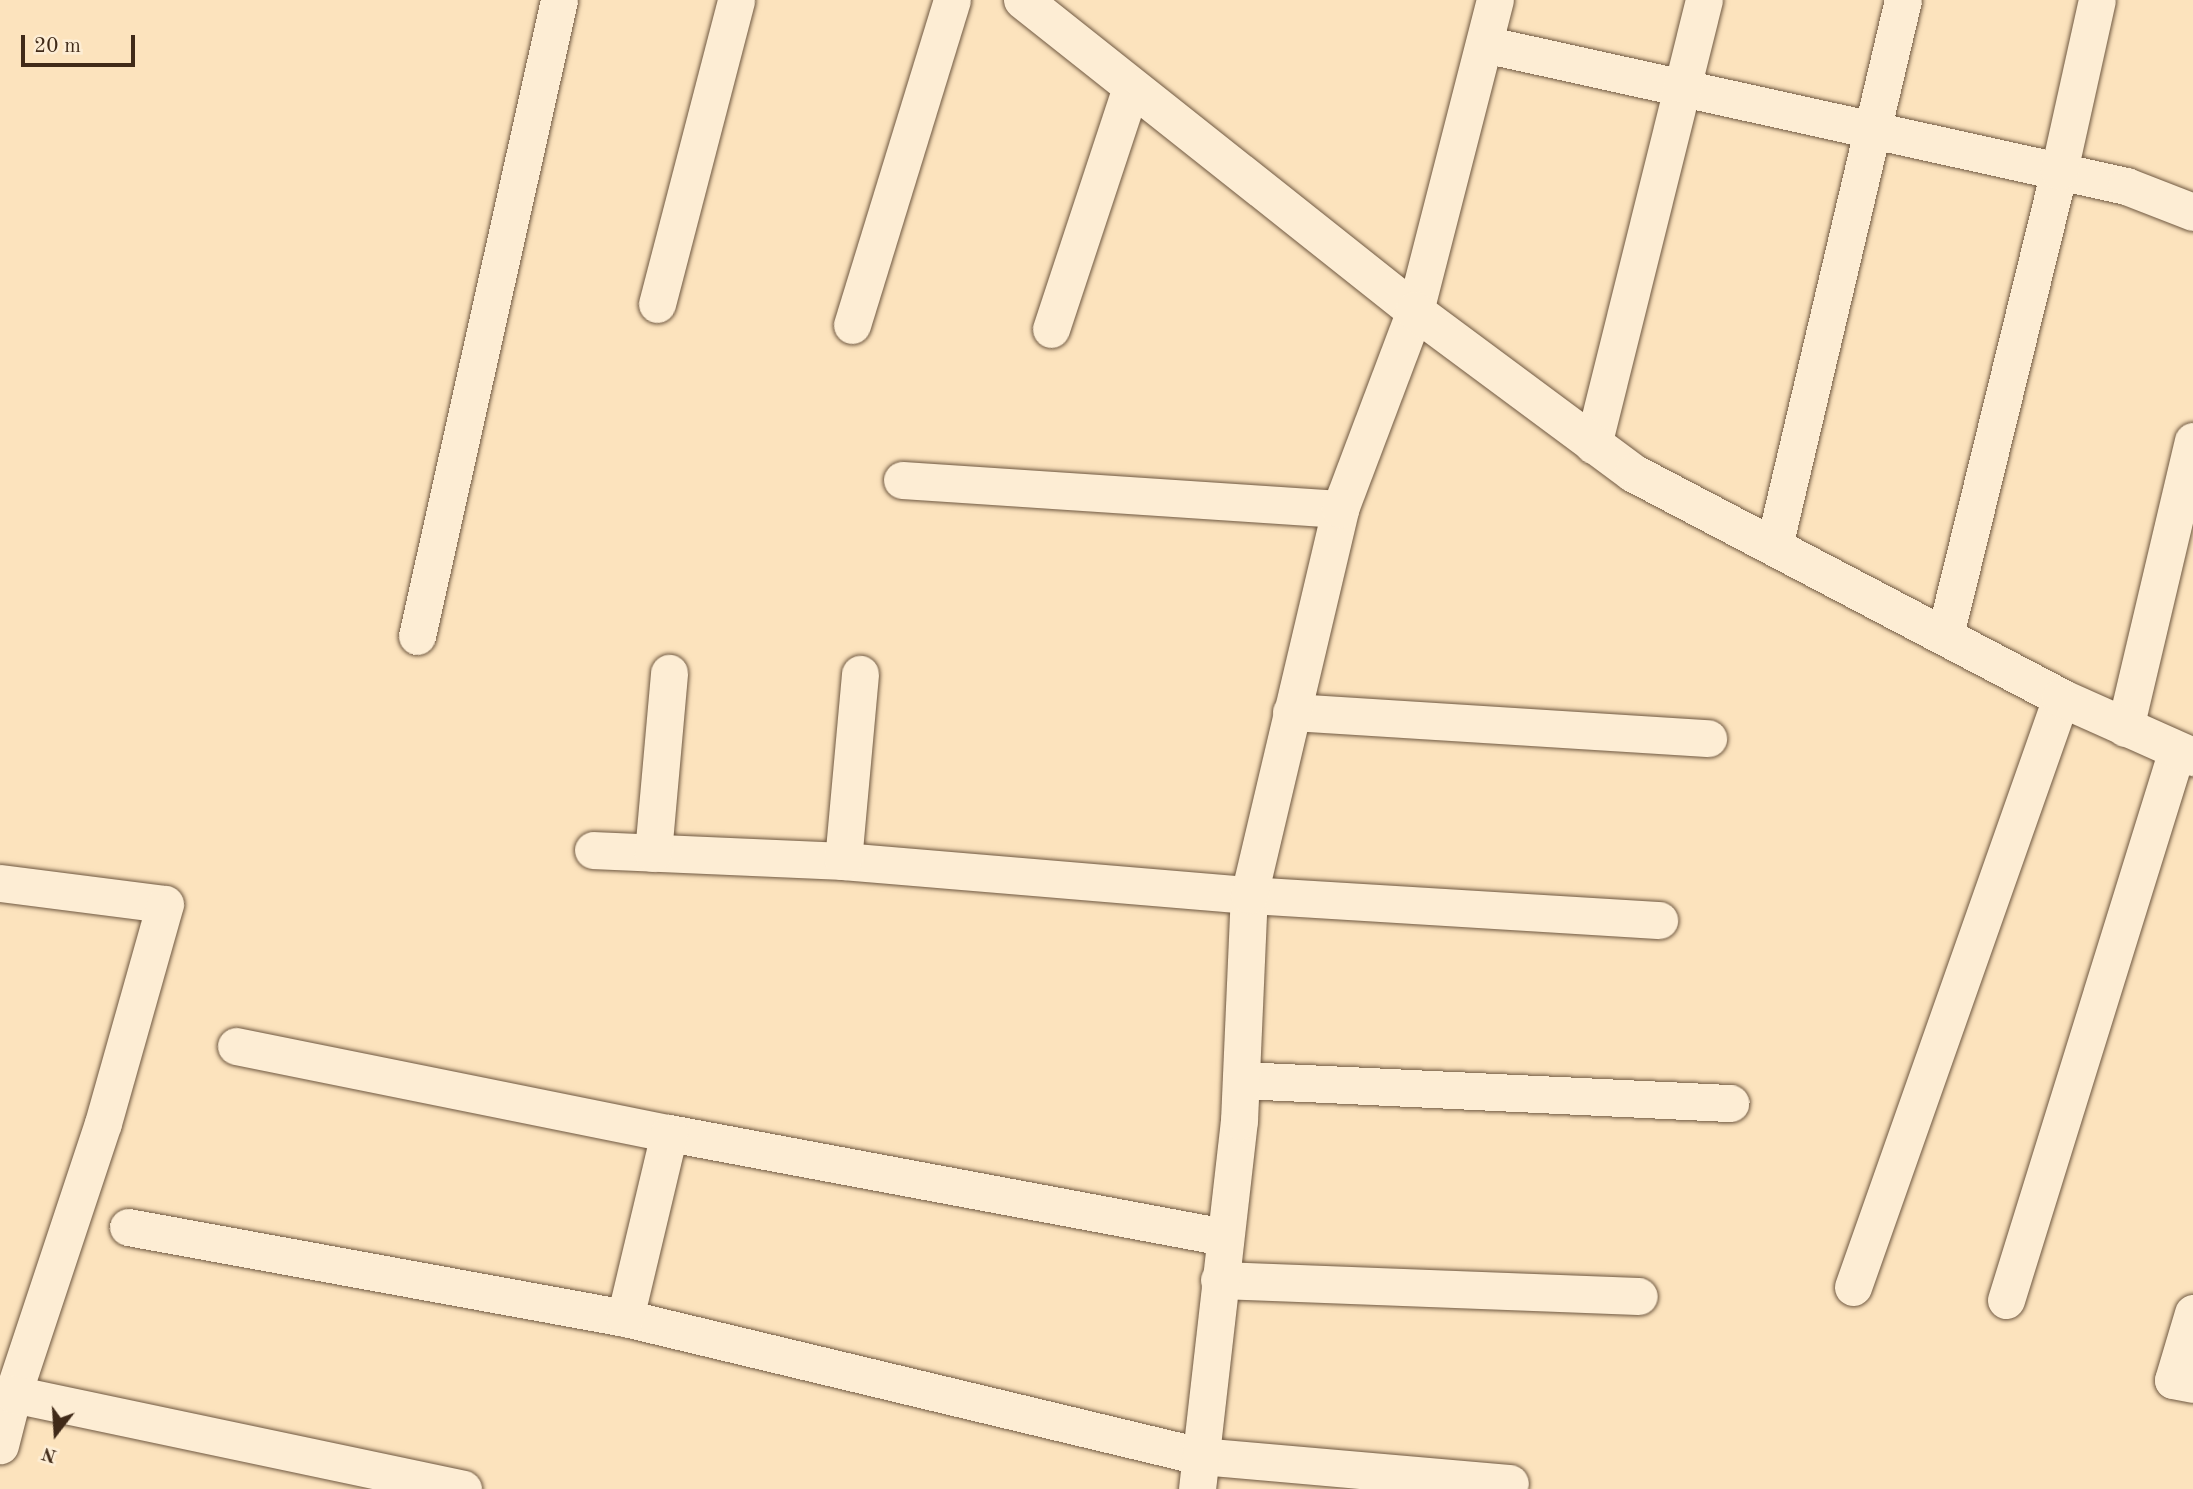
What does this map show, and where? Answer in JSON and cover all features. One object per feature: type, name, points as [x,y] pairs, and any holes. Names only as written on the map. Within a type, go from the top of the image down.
[{"type":"street","points":[[416,636],[559,0]]},
{"type":"street","points":[[657,304],[736,0]]},
{"type":"street","points":[[852,325],[952,0]]},
{"type":"street","points":[[1023,0],[1415,311],[1633,473],[2061,698],[2185,753],[2006,1300]]},
{"type":"street","points":[[1198,1473],[1241,1080],[1249,895],[1340,509],[1415,311],[1495,0]]},
{"type":"street","points":[[1593,445],[1704,0]]},
{"type":"street","points":[[1774,546],[1903,0]]},
{"type":"street","points":[[1945,635],[2059,171],[2098,0]]},
{"type":"street","points":[[1484,44],[2126,186],[2193,212]]},
{"type":"street","points":[[1051,329],[1131,87]]},
{"type":"street","points":[[2125,728],[2193,441]]},
{"type":"street","points":[[902,480],[1340,509]]},
{"type":"street","points":[[653,853],[670,673]]},
{"type":"street","points":[[844,861],[860,674]]},
{"type":"street","points":[[1853,1287],[2061,698]]},
{"type":"street","points":[[1292,712],[1708,738]]},
{"type":"street","points":[[593,850],[844,861],[1249,895],[1659,919]]},
{"type":"street","points":[[0,883],[165,904],[103,1123],[13,1394],[0,1445]]},
{"type":"street","points":[[236,1046],[669,1133],[1224,1237]]},
{"type":"street","points":[[1241,1080],[1730,1103]]},
{"type":"street","points":[[625,1318],[669,1133]]},
{"type":"street","points":[[128,1227],[625,1318],[1198,1473],[1510,1483]]},
{"type":"street","points":[[1219,1280],[1639,1296]]},
{"type":"street","points":[[2193,1312],[2174,1380],[2193,1384]]},
{"type":"street","points":[[13,1394],[463,1489]]}]
